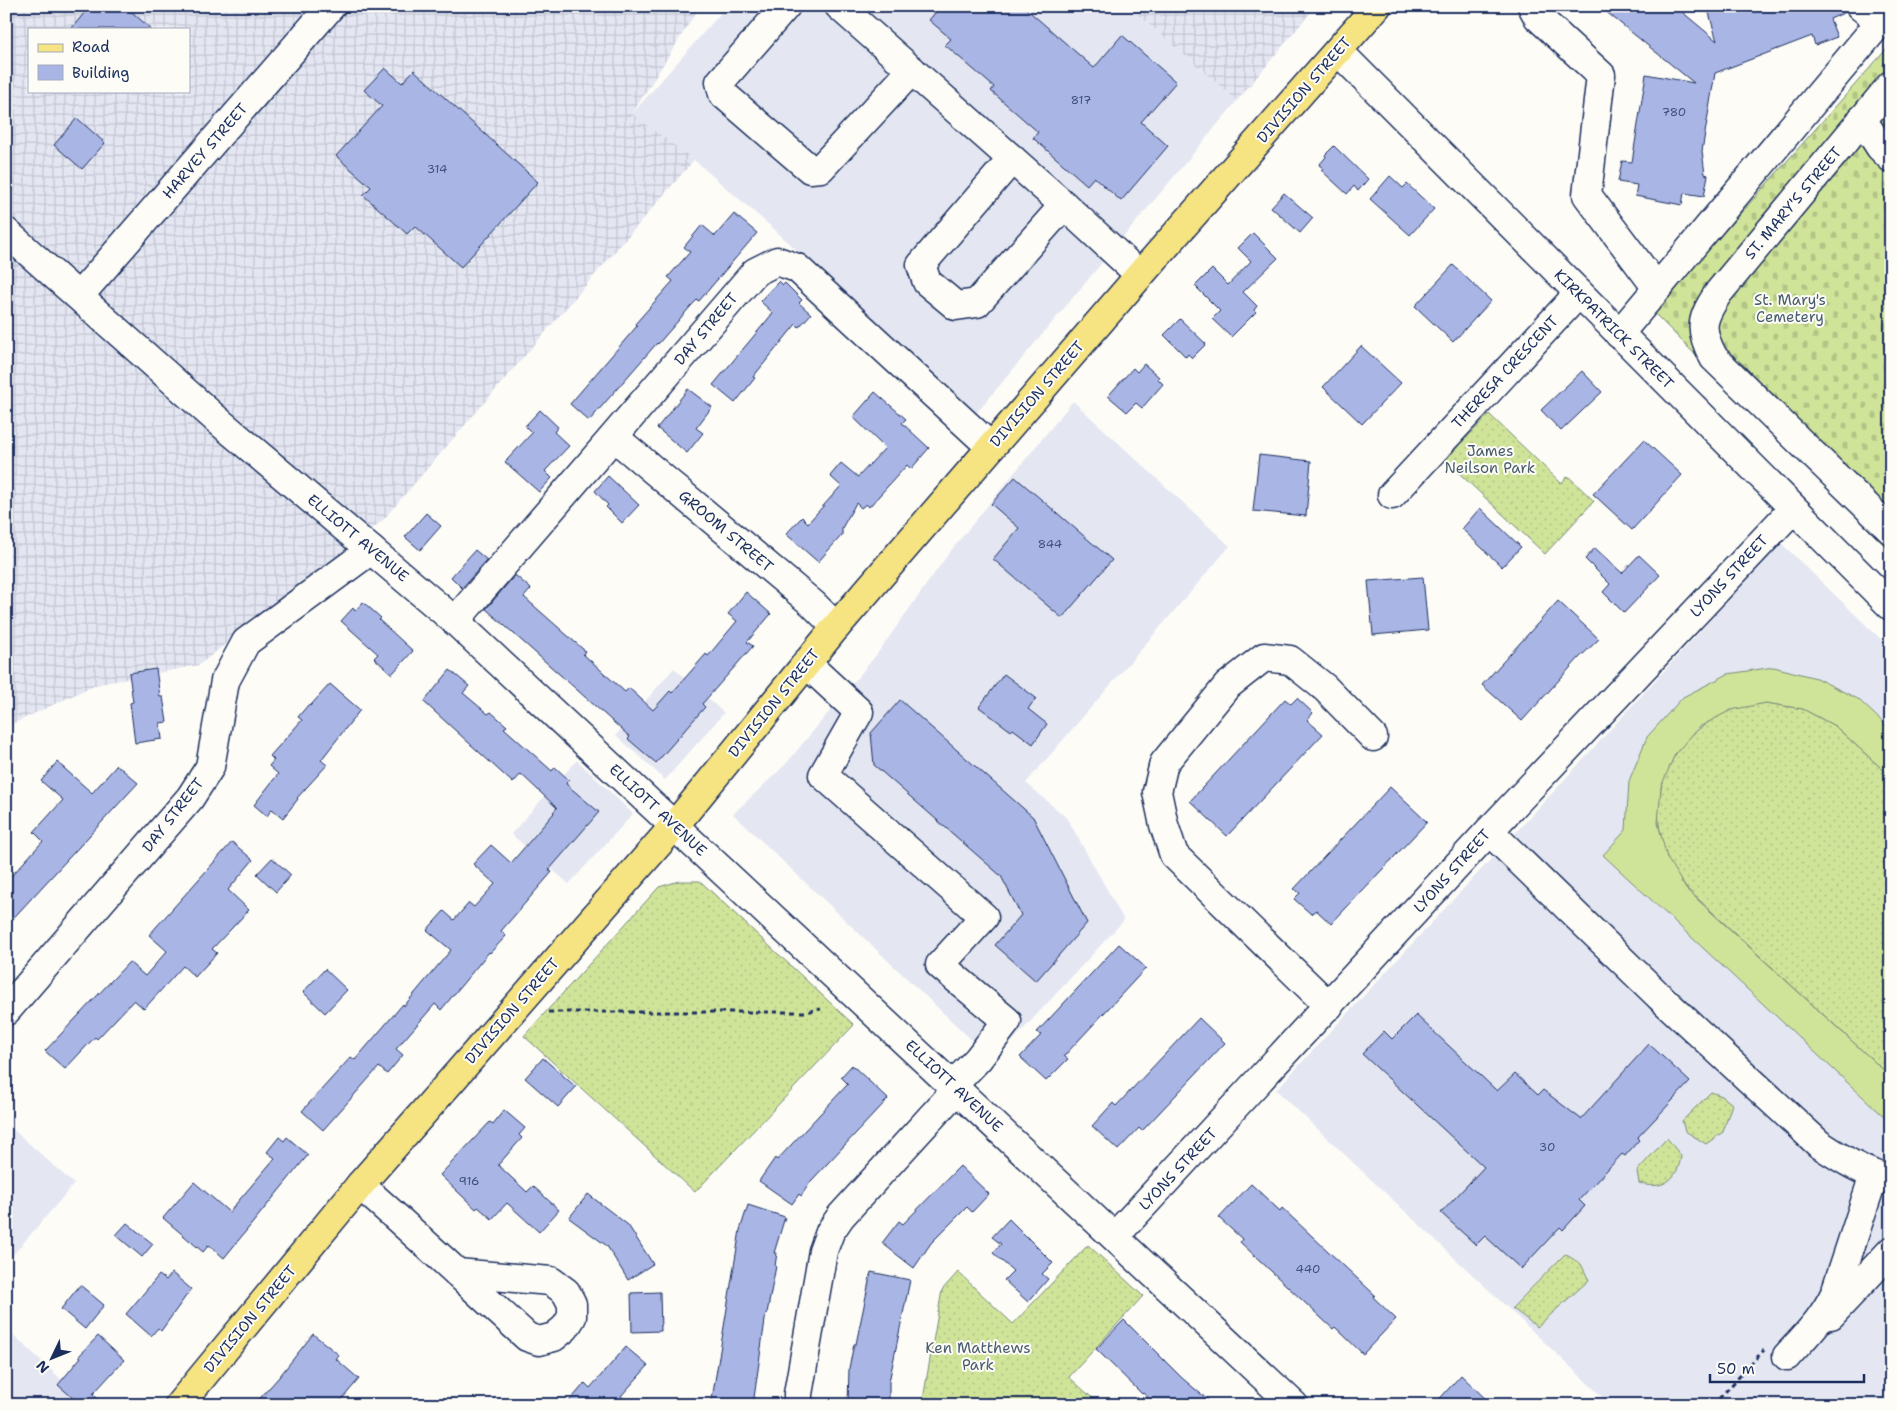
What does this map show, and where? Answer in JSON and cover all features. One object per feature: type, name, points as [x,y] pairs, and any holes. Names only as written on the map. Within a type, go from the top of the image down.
[{"type":"main road","name":"DIVISION STREET","points":[[179,1405],[360,1185],[675,825],[836,627],[1140,275],[1377,6]]},
{"type":"street","name":"HARVEY STREET","points":[[79,296],[331,6]]},
{"type":"street","points":[[786,6],[720,82],[723,94],[810,169],[821,168],[912,70]]},
{"type":"street","points":[[839,6],[1064,205],[1140,275]]},
{"type":"street","points":[[1532,6],[1538,17],[1601,76],[1587,195],[1657,288]]},
{"type":"street","points":[[1619,334],[1877,12]]},
{"type":"street","name":"KIRKPATRICK STREET","points":[[1338,51],[1891,606]]},
{"type":"street","name":"ST. MARY'S STREET","points":[[1891,85],[1719,292],[1709,307],[1702,325],[1706,342],[1714,358],[1891,530]]},
{"type":"street","points":[[1862,119],[1880,147],[1891,158]]},
{"type":"street","points":[[1012,159],[921,265],[927,282],[956,306],[977,303],[1064,205]]},
{"type":"street","name":"ELLIOTT AVENUE","points":[[6,232],[215,418],[455,621],[1294,1405]]},
{"type":"street","name":"DAY STREET","points":[[455,621],[755,272],[777,261],[797,268],[992,447]]},
{"type":"street","name":"THERESA CRESCENT","points":[[1392,495],[1578,292]]},
{"type":"street","name":"GROOM STREET","points":[[614,437],[813,604],[836,627]]},
{"type":"street","name":"LYONS STREET","points":[[1115,1236],[1329,1006],[1488,831],[1793,509]]},
{"type":"street","name":"DAY STREET","points":[[6,1011],[190,798],[210,766],[225,681],[246,642],[371,550]]},
{"type":"street","points":[[1329,1006],[1174,855],[1164,825],[1157,792],[1164,764],[1227,686],[1264,657],[1290,660],[1325,688],[1373,737]]},
{"type":"street","points":[[798,1405],[798,1394],[823,1251],[830,1232],[841,1216],[955,1087],[1007,1021],[940,965],[984,917],[823,775],[859,712],[806,663]]},
{"type":"street","points":[[1488,831],[1659,996],[1819,1144],[1843,1160],[1882,1178],[1835,1293],[1817,1324]]},
{"type":"street","points":[[360,1185],[457,1274]]},
{"type":"street","points":[[1777,1351],[1834,1313],[1891,1251]]},
{"type":"path","points":[[548,1012],[805,1012],[821,1008]]},
{"type":"path","points":[[1713,1405],[1777,1351]]},
{"type":"shaded area","points":[[6,6],[700,6],[632,114],[694,160],[383,520],[199,665],[95,685],[6,727]]},
{"type":"shaded area","points":[[727,6],[1128,6],[1237,101],[975,415],[775,230],[694,160],[631,115]]},
{"type":"shaded area","points":[[1128,6],[1316,6],[1237,101]]},
{"type":"shaded area","points":[[1073,401],[1230,546],[1026,783],[1067,818],[1124,920],[994,1061],[733,814],[785,765],[877,654],[949,553]]},
{"type":"shaded area","points":[[1781,543],[1891,649],[1891,1405],[1611,1405],[1276,1090],[1533,814]]},
{"type":"shaded area","points":[[674,668],[724,713],[665,780],[616,735]]},
{"type":"shaded area","points":[[577,760],[633,814],[569,884],[511,834]]},
{"type":"shaded area","points":[[6,1123],[74,1184],[6,1263]]},
{"type":"shaded area","points":[[6,1328],[89,1405],[6,1405]]},
{"type":"green space","name":"St. Mary's Cemetery","points":[[1891,44],[1891,552],[1653,312]]},
{"type":"green space","name":"James Neilson Park","points":[[1489,414],[1561,483],[1568,476],[1594,501],[1545,554],[1445,460]]},
{"type":"green space","points":[[1774,667],[1816,678],[1858,699],[1891,730],[1891,777],[1835,726],[1803,709],[1766,703],[1731,710],[1699,727],[1675,754],[1661,787],[1658,823],[1667,858],[1686,889],[1891,1077],[1891,1123],[1603,855],[1626,830],[1629,781],[1647,737],[1683,697],[1728,674]]},
{"type":"green space","points":[[1766,703],[1803,709],[1835,726],[1891,777],[1891,1077],[1686,888],[1666,856],[1660,833],[1659,811],[1661,790],[1667,770],[1677,752],[1691,736],[1708,722],[1733,709]]},
{"type":"green space","points":[[679,881],[700,881],[854,1025],[695,1192],[524,1036],[659,887]]},
{"type":"green space","points":[[1711,1092],[1722,1096],[1732,1104],[1723,1132],[1706,1144],[1685,1131],[1682,1121]]},
{"type":"green space","points":[[1667,1138],[1681,1156],[1676,1171],[1668,1182],[1662,1184],[1655,1186],[1639,1183],[1637,1171]]},
{"type":"green space","name":"Ken Matthews Park","points":[[1088,1245],[1143,1296],[1069,1377],[1100,1405],[922,1405],[942,1290],[958,1272],[1013,1324]]},
{"type":"green space","points":[[1565,1254],[1581,1264],[1589,1280],[1537,1327],[1512,1308]]},
{"type":"building","points":[[90,6],[125,6],[150,28],[72,28]]},
{"type":"building","points":[[941,6],[1023,6],[1094,68],[1122,35],[1176,82],[1141,122],[1168,146],[1121,201],[1094,177],[1087,185],[1033,138],[1038,132],[991,91],[994,87],[945,45],[951,39],[929,20]]},
{"type":"building","points":[[1599,6],[1675,6],[1717,41],[1707,6],[1845,6],[1846,12],[1830,19],[1837,37],[1815,45],[1812,36],[1715,73],[1702,151],[1705,174],[1708,175],[1704,196],[1684,193],[1682,205],[1635,196],[1637,185],[1618,182],[1622,161],[1632,162],[1646,74],[1694,83]]},
{"type":"building","points":[[385,68],[402,83],[414,70],[538,182],[461,267],[415,226],[407,234],[363,195],[371,187],[336,156],[382,106],[364,90]]},
{"type":"building","points":[[77,118],[105,143],[82,169],[54,145]]},
{"type":"building","points":[[1334,146],[1368,179],[1358,191],[1354,186],[1347,194],[1321,170],[1323,168],[1319,165]]},
{"type":"building","points":[[1390,176],[1403,188],[1407,184],[1434,209],[1410,235],[1370,199]]},
{"type":"building","points":[[1284,193],[1313,218],[1300,233],[1271,207]]},
{"type":"building","points":[[734,214],[757,233],[699,301],[697,300],[691,306],[657,343],[589,421],[570,404],[637,326],[635,324],[673,281],[668,277],[690,252],[684,247],[702,225],[715,236]]},
{"type":"building","points":[[1253,233],[1278,258],[1243,292],[1257,306],[1254,310],[1256,312],[1231,337],[1212,319],[1220,311],[1195,286],[1212,269],[1228,285],[1251,261],[1238,248]]},
{"type":"building","points":[[1453,265],[1491,301],[1453,342],[1415,306]]},
{"type":"building","points":[[779,281],[783,285],[785,283],[802,300],[799,303],[811,314],[799,327],[796,324],[753,377],[755,378],[735,403],[713,385],[773,313],[760,301]]},
{"type":"building","points":[[1180,319],[1206,344],[1192,358],[1188,354],[1186,357],[1164,335]]},
{"type":"building","points":[[1361,346],[1401,383],[1362,424],[1323,387]]},
{"type":"building","points":[[1144,364],[1159,377],[1158,379],[1163,384],[1142,408],[1136,403],[1127,412],[1108,396],[1133,368],[1137,372]]},
{"type":"building","points":[[1582,371],[1602,392],[1561,431],[1541,410]]},
{"type":"building","points":[[688,389],[712,407],[696,428],[703,433],[687,453],[657,428]]},
{"type":"building","points":[[875,392],[906,419],[902,423],[929,448],[911,469],[907,465],[869,507],[866,504],[861,508],[856,503],[842,528],[842,535],[818,562],[786,534],[802,517],[808,523],[841,486],[830,476],[841,463],[858,477],[885,448],[853,417]]},
{"type":"building","points":[[540,410],[558,427],[554,432],[569,446],[545,471],[552,478],[539,492],[505,462],[532,433],[525,426]]},
{"type":"building","points":[[1644,440],[1682,475],[1632,530],[1593,494]]},
{"type":"building","points":[[1259,455],[1311,461],[1306,516],[1253,511]]},
{"type":"building","points":[[608,476],[639,505],[622,523],[606,507],[608,505],[595,491]]},
{"type":"building","points":[[1015,477],[1112,560],[1062,618],[993,559],[1019,528],[991,504]]},
{"type":"building","points":[[1480,508],[1521,547],[1502,567],[1462,529]]},
{"type":"building","points":[[426,513],[441,526],[420,550],[405,537]]},
{"type":"building","points":[[1595,548],[1622,573],[1639,555],[1660,575],[1624,613],[1603,592],[1610,584],[1585,559]]},
{"type":"building","points":[[475,550],[487,560],[462,588],[451,577]]},
{"type":"building","points":[[515,575],[531,589],[524,597],[585,651],[583,654],[625,692],[629,688],[653,710],[670,691],[672,693],[706,654],[708,656],[737,621],[728,614],[746,592],[771,614],[747,642],[753,646],[702,704],[705,707],[656,763],[628,739],[630,737],[486,609]]},
{"type":"building","points":[[1423,577],[1428,630],[1373,635],[1368,581]]},
{"type":"building","points":[[1558,601],[1599,639],[1579,658],[1522,721],[1482,685]]},
{"type":"building","points":[[363,602],[381,618],[379,620],[413,651],[392,674],[374,658],[378,654],[341,621],[353,608],[355,611]]},
{"type":"building","points":[[156,669],[160,697],[163,697],[167,722],[160,723],[162,739],[135,743],[130,703],[133,702],[129,673]]},
{"type":"building","points":[[450,670],[469,686],[463,693],[488,714],[491,712],[507,726],[504,728],[552,771],[555,767],[569,780],[566,783],[567,785],[599,812],[549,870],[552,872],[501,931],[506,936],[489,952],[441,1010],[435,1004],[396,1049],[403,1055],[387,1074],[379,1067],[323,1130],[302,1111],[351,1057],[355,1060],[451,950],[427,930],[444,911],[454,920],[469,903],[474,907],[495,884],[473,864],[491,845],[511,863],[557,808],[521,774],[513,783],[424,702]]},
{"type":"building","points":[[1004,674],[1036,698],[1028,709],[1047,724],[1033,744],[1013,729],[1011,731],[979,707]]},
{"type":"building","points":[[330,684],[360,710],[321,760],[327,765],[297,798],[283,818],[272,809],[267,816],[254,805],[278,774],[269,766],[274,760],[270,756],[302,720],[298,717],[308,705],[310,706]]},
{"type":"building","points":[[1297,698],[1313,713],[1307,720],[1323,734],[1227,836],[1190,801],[1285,699],[1291,704]]},
{"type":"building","points":[[900,700],[1033,817],[1087,923],[1036,981],[995,945],[1021,915],[1001,876],[874,765],[871,733]]},
{"type":"building","points":[[57,762],[92,793],[117,765],[138,783],[6,926],[6,882],[43,841],[34,832],[63,800],[41,781]]},
{"type":"building","points":[[1390,787],[1427,822],[1331,924],[1316,910],[1311,914],[1294,899],[1300,893],[1294,889]]},
{"type":"building","points":[[232,842],[253,860],[228,890],[249,910],[212,949],[217,953],[195,977],[183,966],[144,1009],[134,1000],[65,1069],[45,1051],[129,962],[145,976],[167,951],[149,935]]},
{"type":"building","points":[[272,858],[291,875],[276,892],[257,874]]},
{"type":"building","points":[[1119,944],[1146,968],[1064,1056],[1068,1059],[1046,1081],[1020,1057],[1041,1035],[1037,1032]]},
{"type":"building","points":[[325,969],[347,990],[325,1013],[303,992]]},
{"type":"building","points":[[1416,1015],[1497,1091],[1515,1074],[1538,1095],[1543,1090],[1581,1119],[1649,1044],[1690,1082],[1637,1138],[1639,1140],[1625,1156],[1622,1154],[1579,1200],[1585,1206],[1563,1230],[1560,1227],[1521,1269],[1485,1236],[1476,1245],[1441,1213],[1484,1167],[1362,1054],[1384,1031],[1392,1039]]},
{"type":"building","points":[[1199,1018],[1225,1043],[1142,1131],[1139,1128],[1118,1150],[1092,1126],[1113,1103],[1116,1106]]},
{"type":"building","points":[[543,1058],[576,1087],[558,1107],[525,1078]]},
{"type":"building","points":[[852,1065],[888,1099],[811,1181],[801,1196],[799,1194],[792,1204],[759,1181],[775,1158],[777,1160],[848,1084],[841,1077]]},
{"type":"building","points":[[504,1110],[525,1128],[519,1135],[522,1138],[498,1165],[527,1192],[533,1186],[559,1210],[539,1232],[507,1203],[492,1219],[478,1207],[476,1209],[440,1175],[490,1122],[493,1124]]},
{"type":"building","points":[[279,1137],[284,1141],[287,1137],[308,1155],[224,1258],[209,1245],[203,1252],[163,1218],[194,1182],[229,1212],[275,1158],[267,1152]]},
{"type":"building","points":[[960,1166],[989,1194],[972,1212],[967,1207],[931,1243],[914,1268],[882,1243],[899,1221],[903,1224]]},
{"type":"building","points":[[1251,1184],[1280,1211],[1282,1208],[1375,1295],[1373,1297],[1396,1319],[1363,1354],[1335,1327],[1333,1329],[1240,1242],[1242,1239],[1219,1218]]},
{"type":"building","points":[[588,1194],[628,1225],[653,1264],[628,1280],[607,1246],[569,1218]]},
{"type":"building","points":[[748,1205],[785,1217],[774,1253],[777,1253],[776,1266],[766,1313],[753,1405],[711,1405],[740,1230]]},
{"type":"building","points":[[1009,1219],[1053,1263],[1042,1274],[1048,1279],[1028,1302],[1004,1280],[1013,1271],[993,1253],[1001,1244],[992,1237]]},
{"type":"building","points":[[127,1223],[153,1244],[142,1257],[116,1235]]},
{"type":"building","points":[[871,1272],[910,1280],[889,1382],[889,1405],[848,1405],[849,1368]]},
{"type":"building","points":[[172,1273],[191,1289],[161,1331],[158,1328],[151,1336],[126,1314],[159,1275],[166,1280]]},
{"type":"building","points":[[80,1285],[104,1305],[85,1329],[61,1309]]},
{"type":"building","points":[[660,1292],[661,1331],[632,1332],[631,1293]]},
{"type":"building","points":[[1124,1320],[1182,1378],[1214,1405],[1156,1405],[1142,1394],[1096,1349]]},
{"type":"building","points":[[313,1334],[339,1355],[336,1359],[359,1379],[337,1405],[254,1405],[279,1377]]},
{"type":"building","points":[[98,1336],[124,1360],[93,1394],[104,1405],[65,1405],[72,1397],[58,1385],[81,1357],[79,1356]]},
{"type":"building","points":[[626,1347],[648,1366],[621,1396],[631,1405],[566,1405],[585,1383],[590,1388]]},
{"type":"building","points":[[1461,1375],[1492,1405],[1434,1405]]}]
